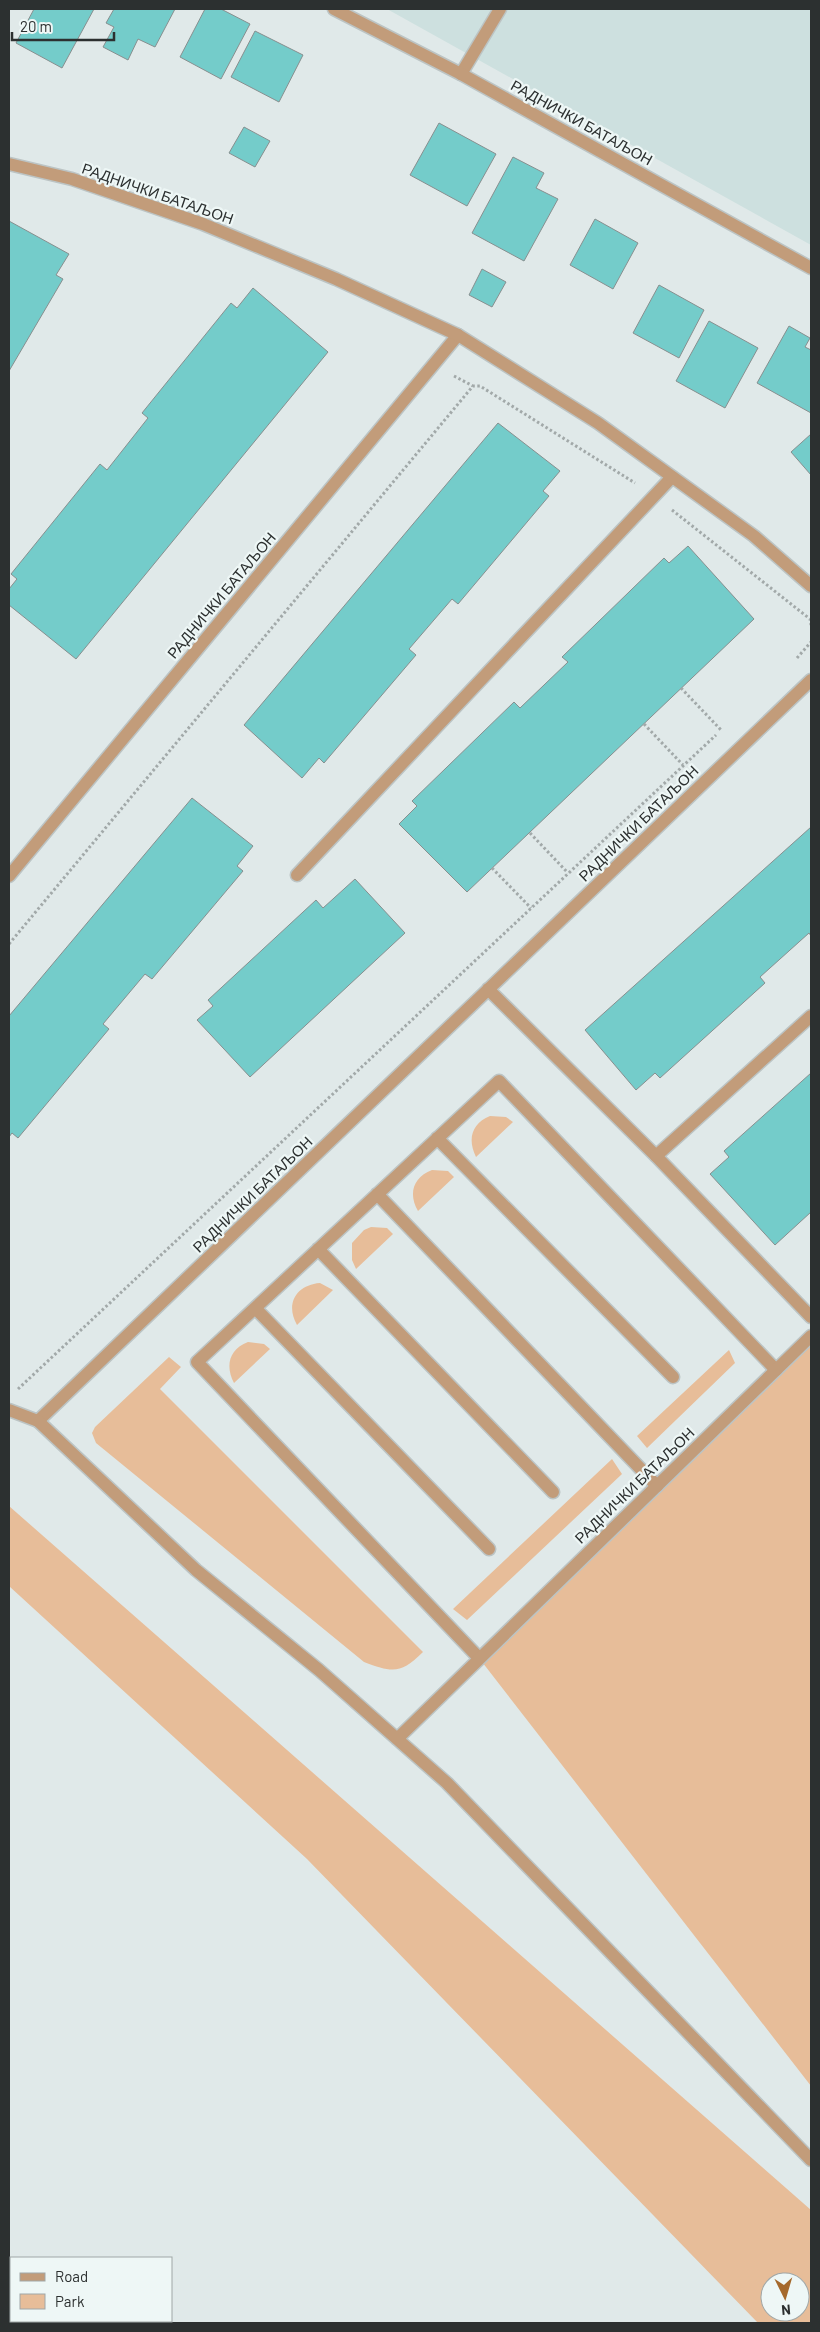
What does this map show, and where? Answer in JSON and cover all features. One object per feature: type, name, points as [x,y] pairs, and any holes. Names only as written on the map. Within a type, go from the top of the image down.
[{"type":"street","name":"РАДНИЧКИ БАТАЉОН","points":[[334,9],[461,74],[811,268]]},
{"type":"street","points":[[461,74],[500,9]]},
{"type":"street","name":"РАДНИЧКИ БАТАЉОН","points":[[9,164],[72,179],[203,224],[336,279],[458,335],[598,423],[754,536],[811,586]]},
{"type":"street","name":"РАДНИЧКИ БАТАЉОН","points":[[9,876],[458,335]]},
{"type":"street","points":[[298,875],[672,477]]},
{"type":"street","name":"РАДНИЧКИ БАТАЉОН","points":[[38,1421],[811,680]]},
{"type":"street","points":[[488,990],[656,1156],[811,1317]]},
{"type":"street","points":[[656,1156],[811,1016]]},
{"type":"street","points":[[479,1658],[197,1362],[499,1081],[776,1370]]},
{"type":"street","points":[[437,1138],[673,1377]]},
{"type":"street","points":[[377,1194],[657,1486]]},
{"type":"street","points":[[318,1249],[553,1492]]},
{"type":"street","points":[[255,1308],[490,1549]]},
{"type":"street","name":"РАДНИЧКИ БАТАЉОН","points":[[396,1738],[811,1336]]},
{"type":"street","points":[[9,1410],[38,1421],[196,1570],[320,1670],[447,1783],[811,2160]]},
{"type":"path","points":[[9,944],[473,386],[480,386],[655,496],[810,619],[811,625]]},
{"type":"path","points":[[796,659],[811,642]]},
{"type":"path","points":[[682,688],[721,730]]},
{"type":"path","points":[[16,1391],[728,723]]},
{"type":"path","points":[[644,724],[683,765]]},
{"type":"path","points":[[530,833],[568,873]]},
{"type":"path","points":[[492,868],[531,908]]},
{"type":"shaded area","points":[[387,9],[811,9],[811,245]]},
{"type":"green space","points":[[490,1116],[506,1117],[513,1122],[476,1157],[472,1144],[473,1132],[479,1123]]},
{"type":"green space","points":[[432,1170],[448,1171],[454,1177],[418,1211],[413,1198],[414,1187],[420,1177]]},
{"type":"green space","points":[[371,1227],[387,1228],[393,1234],[356,1269],[352,1260],[352,1243],[364,1230]]},
{"type":"green space","points":[[320,1283],[333,1290],[297,1325],[292,1310],[295,1297],[305,1287]]},
{"type":"green space","points":[[811,1336],[811,2086],[479,1658]]},
{"type":"green space","points":[[248,1342],[264,1344],[270,1349],[234,1383],[231,1377],[230,1359],[237,1349]]},
{"type":"green space","points":[[729,1350],[735,1363],[647,1448],[637,1436]]},
{"type":"green space","points":[[169,1357],[181,1367],[160,1389],[423,1652],[409,1664],[402,1668],[390,1669],[364,1662],[96,1443],[92,1433],[95,1427]]},
{"type":"green space","points":[[612,1459],[622,1474],[467,1620],[453,1609]]},
{"type":"green space","points":[[9,1506],[811,2210],[811,2323],[758,2323],[307,1859],[9,1586]]},
{"type":"building","points":[[34,9],[94,9],[62,68],[16,43]]},
{"type":"building","points":[[114,9],[175,9],[155,47],[138,39],[128,60],[103,47],[114,27],[106,23]]},
{"type":"building","points":[[205,9],[221,9],[250,24],[221,79],[180,57]]},
{"type":"building","points":[[255,31],[303,55],[279,102],[231,77]]},
{"type":"building","points":[[439,123],[496,154],[467,206],[410,175]]},
{"type":"building","points":[[244,127],[270,141],[255,167],[229,153]]},
{"type":"building","points":[[513,157],[544,173],[536,188],[558,199],[524,261],[472,233]]},
{"type":"building","points":[[595,219],[638,243],[613,289],[570,265]]},
{"type":"building","points":[[9,221],[69,254],[56,275],[63,279],[9,371]]},
{"type":"building","points":[[482,269],[506,282],[492,307],[469,295]]},
{"type":"building","points":[[659,285],[704,310],[679,358],[633,333]]},
{"type":"building","points":[[253,288],[328,352],[76,659],[9,605],[9,589],[17,579],[11,574],[100,464],[107,470],[148,418],[142,413],[231,303],[237,308]]},
{"type":"building","points":[[709,321],[758,348],[725,408],[676,381]]},
{"type":"building","points":[[789,326],[810,338],[805,347],[811,350],[811,413],[757,383]]},
{"type":"building","points":[[498,423],[560,471],[543,491],[549,496],[458,604],[452,599],[409,649],[416,655],[324,763],[319,758],[302,778],[244,725]]},
{"type":"building","points":[[811,434],[811,475],[791,452]]},
{"type":"building","points":[[688,546],[754,619],[467,892],[399,824],[417,806],[412,801],[514,702],[520,708],[568,662],[562,657],[664,558],[669,563]]},
{"type":"building","points":[[192,798],[253,846],[237,866],[243,871],[152,979],[145,974],[103,1024],[109,1029],[18,1138],[12,1133],[9,1137],[9,1016]]},
{"type":"building","points":[[811,827],[811,936],[809,933],[760,977],[765,983],[660,1078],[655,1073],[636,1090],[585,1030]]},
{"type":"building","points":[[355,879],[405,933],[250,1077],[197,1020],[213,1006],[208,1000],[316,900],[323,908]]},
{"type":"building","points":[[811,1073],[811,1212],[775,1245],[710,1174],[729,1157],[724,1151]]}]
